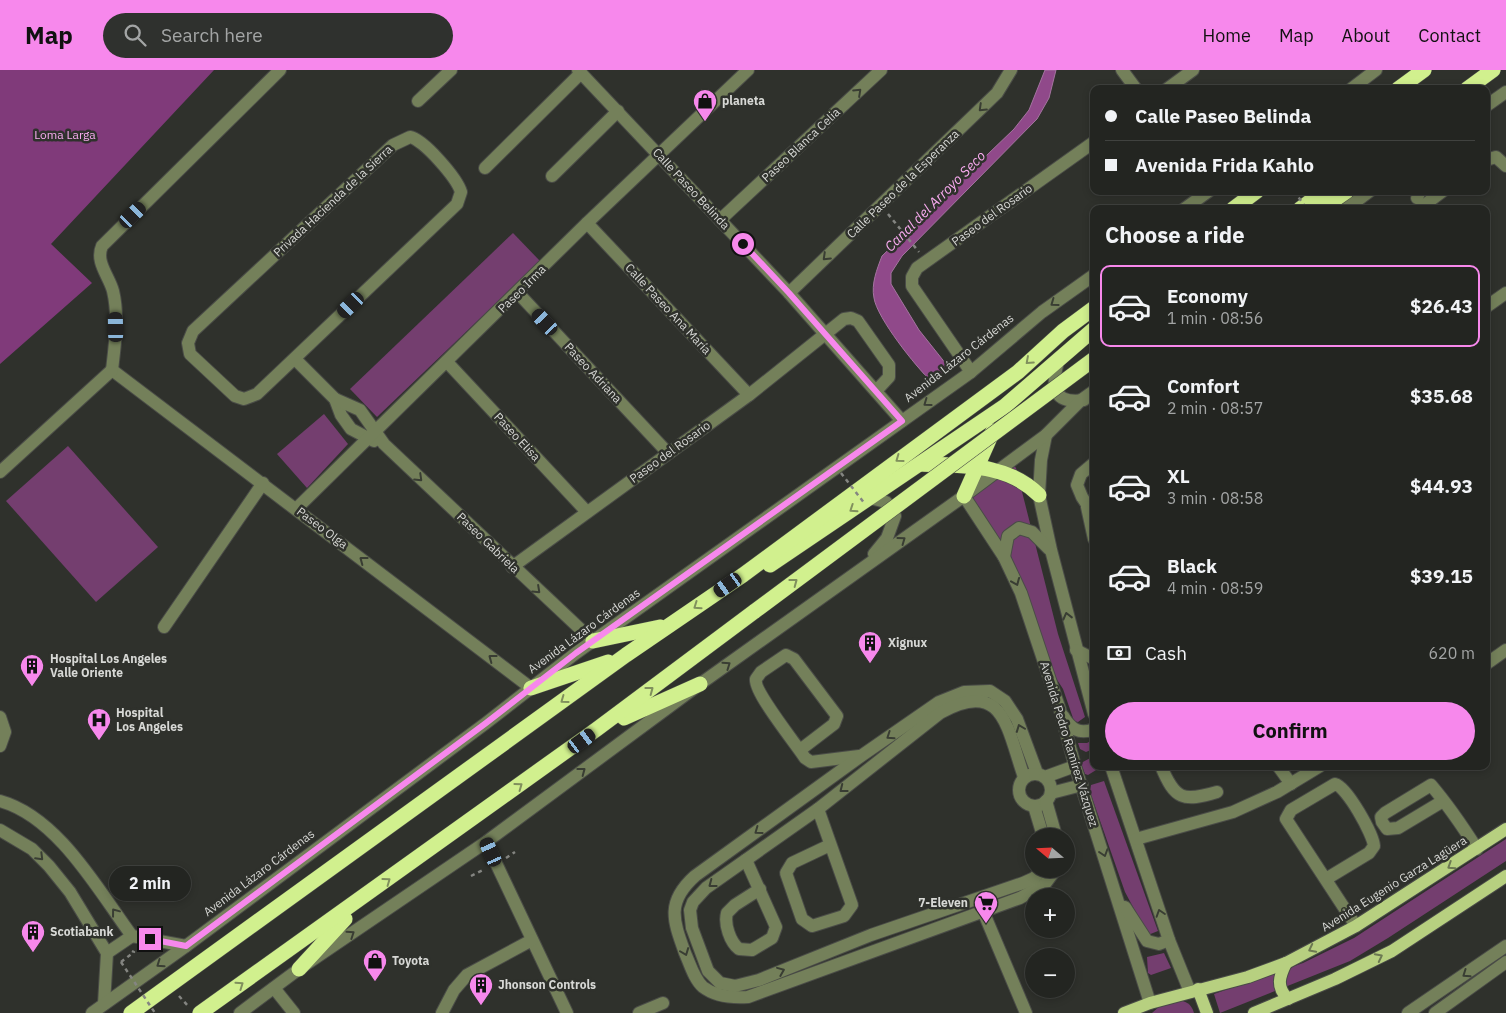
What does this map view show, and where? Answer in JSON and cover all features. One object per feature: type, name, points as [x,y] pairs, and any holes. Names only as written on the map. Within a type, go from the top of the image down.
[{"type":"highway","points":[[1403,85],[1424,70]]},
{"type":"highway","points":[[1472,85],[1493,70]]},
{"type":"highway","points":[[1238,205],[1252,195]]},
{"type":"highway","points":[[1305,205],[1319,195]]},
{"type":"highway","points":[[1327,205],[1341,195]]},
{"type":"highway","points":[[131,1013],[626,655],[743,575],[1018,372],[1063,331],[1090,311]]},
{"type":"highway","points":[[743,575],[777,562],[1005,406],[1060,356],[1090,332]]},
{"type":"highway","points":[[195,1010],[365,897],[597,729],[1090,362]]},
{"type":"highway","points":[[964,496],[1005,406]]},
{"type":"highway","points":[[964,496],[957,466],[966,433]]},
{"type":"highway","points":[[921,464],[997,470],[1022,480],[1039,494]]},
{"type":"highway","points":[[593,641],[671,625]]},
{"type":"highway","points":[[531,688],[626,655]]},
{"type":"highway","points":[[597,729],[700,684]]},
{"type":"highway","points":[[298,969],[365,897]]},
{"type":"main road","name":"Avenida Eugenio Garza Lagüera","points":[[1124,1013],[1150,1003],[1248,977],[1286,963],[1356,926],[1506,829]]},
{"type":"main road","points":[[1254,1013],[1392,951],[1506,876]]},
{"type":"main road","points":[[1286,963],[1279,982],[1281,991],[1288,999]]},
{"type":"main road","points":[[1194,991],[1207,1013]]},
{"type":"street","points":[[0,472],[112,370],[115,307],[111,284],[100,259],[100,251],[106,241],[280,70]]},
{"type":"street","points":[[418,101],[451,70]]},
{"type":"street","name":"Paseo Irma","points":[[296,509],[518,293],[587,223],[748,70]]},
{"type":"street","name":"Paseo Blanca Celia","points":[[720,220],[881,70]]},
{"type":"street","name":"Calle Paseo de la Esperanza","points":[[789,293],[997,94],[1010,70]]},
{"type":"street","points":[[1122,70],[1133,85]]},
{"type":"street","points":[[1173,85],[1193,70]]},
{"type":"street","points":[[1356,85],[1376,70]]},
{"type":"street","points":[[485,168],[580,72]]},
{"type":"street","name":"Calle Paseo Belinda","points":[[580,72],[789,293],[902,421]]},
{"type":"street","points":[[1490,103],[1505,94]]},
{"type":"street","points":[[552,176],[618,110]]},
{"type":"street","name":"Privada Hacienda de la Sierra","points":[[405,138],[414,138],[456,180],[461,197],[450,211],[295,359],[257,394],[244,399],[231,394],[193,358],[188,343],[198,325],[393,145],[405,138]]},
{"type":"street","name":"Paseo del Rosario","points":[[970,372],[912,286],[912,277],[917,268],[1090,145]]},
{"type":"street","points":[[1490,159],[1496,157],[1506,166]]},
{"type":"street","points":[[1190,205],[1203,195]]},
{"type":"street","points":[[1351,205],[1365,195]]},
{"type":"street","points":[[1419,199],[1431,195]]},
{"type":"street","name":"Calle Paseo Ana María","points":[[587,223],[749,395]]},
{"type":"street","name":"Avenida Lázaro Cárdenas","points":[[92,1013],[186,946],[593,641],[970,372],[1042,312],[1090,277]]},
{"type":"street","name":"Paseo Adriana","points":[[518,293],[668,453]]},
{"type":"street","points":[[1490,304],[1506,293]]},
{"type":"street","name":"Paseo del Rosario","points":[[512,567],[749,395],[824,333],[847,318],[855,319],[862,325],[889,365],[889,376],[876,391]]},
{"type":"street","points":[[1060,356],[1053,379],[1054,388],[1062,396],[1080,401],[1090,400]]},
{"type":"street","name":"Paseo Gabriela","points":[[295,359],[335,399],[360,410],[371,434]]},
{"type":"street","name":"Paseo Elisa","points":[[446,362],[587,512]]},
{"type":"street","name":"Paseo Olga","points":[[112,370],[531,688]]},
{"type":"street","points":[[240,1013],[298,969],[486,842],[700,684],[964,496],[1046,435],[1080,401],[1090,394]]},
{"type":"street","name":"Paseo Gabriela","points":[[335,399],[345,422],[351,429],[371,434],[384,444],[512,567],[593,641]]},
{"type":"street","points":[[1046,435],[1041,460],[1039,494],[1051,550],[1090,699]]},
{"type":"street","points":[[1090,466],[1081,474],[1077,484],[1090,510]]},
{"type":"street","points":[[164,627],[263,483]]},
{"type":"street","name":"Avenida Pedro Ramírez Vázquez","points":[[964,496],[1004,557],[1021,593],[1060,710],[1075,766],[1150,1003]]},
{"type":"street","points":[[859,571],[887,538],[895,516],[890,506],[881,500],[868,501]]},
{"type":"street","points":[[1004,557],[1008,536],[1019,528],[1032,532],[1051,550]]},
{"type":"street","points":[[1076,650],[1090,657]]},
{"type":"street","points":[[1490,661],[1506,650]]},
{"type":"street","points":[[800,750],[834,724],[836,716],[794,659],[786,655],[761,672],[756,679],[755,686],[800,750],[808,760],[814,763],[860,756]]},
{"type":"street","points":[[1034,878],[871,935],[736,998],[713,993],[703,986],[690,967],[676,928],[674,910],[676,901],[686,884],[695,876],[860,756],[940,702],[956,694],[980,690],[998,695],[1010,708],[1041,775],[1050,784],[1049,797],[1055,828]]},
{"type":"street","points":[[1024,777],[1000,712],[994,706],[975,700],[963,702],[940,713],[818,809],[699,895],[693,902],[689,918],[704,960],[714,979],[727,985],[762,985],[984,911],[1037,889],[1045,884],[1049,878]]},
{"type":"street","points":[[1060,710],[1071,728],[1081,732],[1090,730]]},
{"type":"street","points":[[0,717],[5,732],[0,746]]},
{"type":"street","points":[[860,756],[867,770]]},
{"type":"street","points":[[1034,806],[1024,802],[1019,794],[1019,784],[1024,777],[1041,775],[1075,766]]},
{"type":"street","points":[[1112,770],[1169,940],[1194,991]]},
{"type":"street","points":[[1163,770],[1173,791],[1182,797],[1196,798],[1217,792]]},
{"type":"street","points":[[1281,770],[1291,784]]},
{"type":"street","points":[[1136,839],[1232,812],[1291,784],[1314,770]]},
{"type":"street","points":[[1326,879],[1369,853],[1374,846],[1372,838],[1353,803],[1343,788],[1335,784],[1290,810],[1286,817],[1356,926]]},
{"type":"street","points":[[1034,806],[1049,797],[1082,785]]},
{"type":"street","points":[[1443,801],[1398,828],[1387,829],[1382,822],[1385,813],[1430,785],[1443,801],[1477,849]]},
{"type":"street","points":[[0,801],[34,818],[57,838],[132,936],[186,946]]},
{"type":"street","points":[[1034,806],[1041,828]]},
{"type":"street","points":[[818,809],[852,905],[844,916],[812,926],[802,919],[786,873],[792,863],[830,845]]},
{"type":"street","points":[[0,830],[32,849],[49,866],[70,892],[107,953],[104,1004]]},
{"type":"street","points":[[486,842],[567,1013]]},
{"type":"street","points":[[746,860],[775,922],[775,934],[772,938],[752,950],[739,949],[734,943],[727,926],[727,913],[735,905],[760,890]]},
{"type":"street","points":[[1116,892],[1147,941],[1159,944],[1169,940]]},
{"type":"street","points":[[984,911],[1026,1013]]},
{"type":"street","points":[[107,953],[132,936]]},
{"type":"street","points":[[442,1013],[454,990],[467,975],[532,940]]},
{"type":"street","points":[[1430,1010],[1506,946]]},
{"type":"street","points":[[1408,1013],[1430,1010],[1506,962]]},
{"type":"street","points":[[274,988],[294,1013]]},
{"type":"street","points":[[639,1013],[663,1003]]},
{"type":"path","points":[[888,214],[919,252]]},
{"type":"path","points":[[841,473],[868,501]]},
{"type":"path","points":[[134,952],[121,962],[155,1013]]},
{"type":"path","points":[[169,985],[195,1010]]},
{"type":"shaded area","points":[[1045,70],[1056,70],[1049,98],[1037,119],[902,256],[891,273],[891,284],[919,330],[950,369],[931,381],[898,342],[877,307],[873,287],[878,266],[882,256],[1014,129],[1029,110]]},
{"type":"shaded area","points":[[513,233],[540,261],[377,417],[350,389]]},
{"type":"shaded area","points":[[324,414],[348,444],[307,488],[277,454]]},
{"type":"shaded area","points":[[68,446],[158,547],[96,602],[6,501]]},
{"type":"shaded area","points":[[1013,464],[1016,468],[1058,634],[1085,717],[1078,722],[1074,721],[1063,689],[1047,664],[1042,646],[969,500],[970,492]]},
{"type":"shaded area","points":[[1090,741],[1090,750],[1086,752],[1080,749],[1078,743]]},
{"type":"shaded area","points":[[1090,758],[1090,770],[1096,770],[1088,775],[1085,774],[1081,763]]},
{"type":"shaded area","points":[[1104,781],[1158,931],[1148,935],[1125,892],[1090,792],[1091,785]]},
{"type":"shaded area","points":[[1506,839],[1506,861],[1388,938],[1350,961],[1220,1013],[1214,994],[1303,963],[1354,938]]},
{"type":"shaded area","points":[[1164,953],[1171,968],[1151,975],[1148,973],[1147,957]]},
{"type":"shaded area","points":[[1176,1000],[1188,1003],[1194,1013],[1152,1013],[1161,1005]]},
{"type":"green space","name":"Loma Larga","points":[[0,70],[214,70],[51,244],[92,283],[0,364]]},
{"type":"place","name":"planeta","points":[[705,122]]},
{"type":"place","name":"Xignux","points":[[870,664]]},
{"type":"place","name":"Hospital Los Angeles Valle Oriente","points":[[32,687]]},
{"type":"place","name":"Hospital Los Angeles","points":[[99,741]]},
{"type":"place","name":"7-Eleven","points":[[986,924]]},
{"type":"place","name":"Scotiabank","points":[[33,953]]},
{"type":"place","name":"Toyota","points":[[375,982]]},
{"type":"place","name":"Jhonson Controls","points":[[481,1006]]},
{"type":"route","points":[[150,939],[186,946],[486,723],[576,653],[902,421],[743,244]]},
{"type":"water label","name":"Canal del Arroyo Seco","points":[[935,201]]}]
